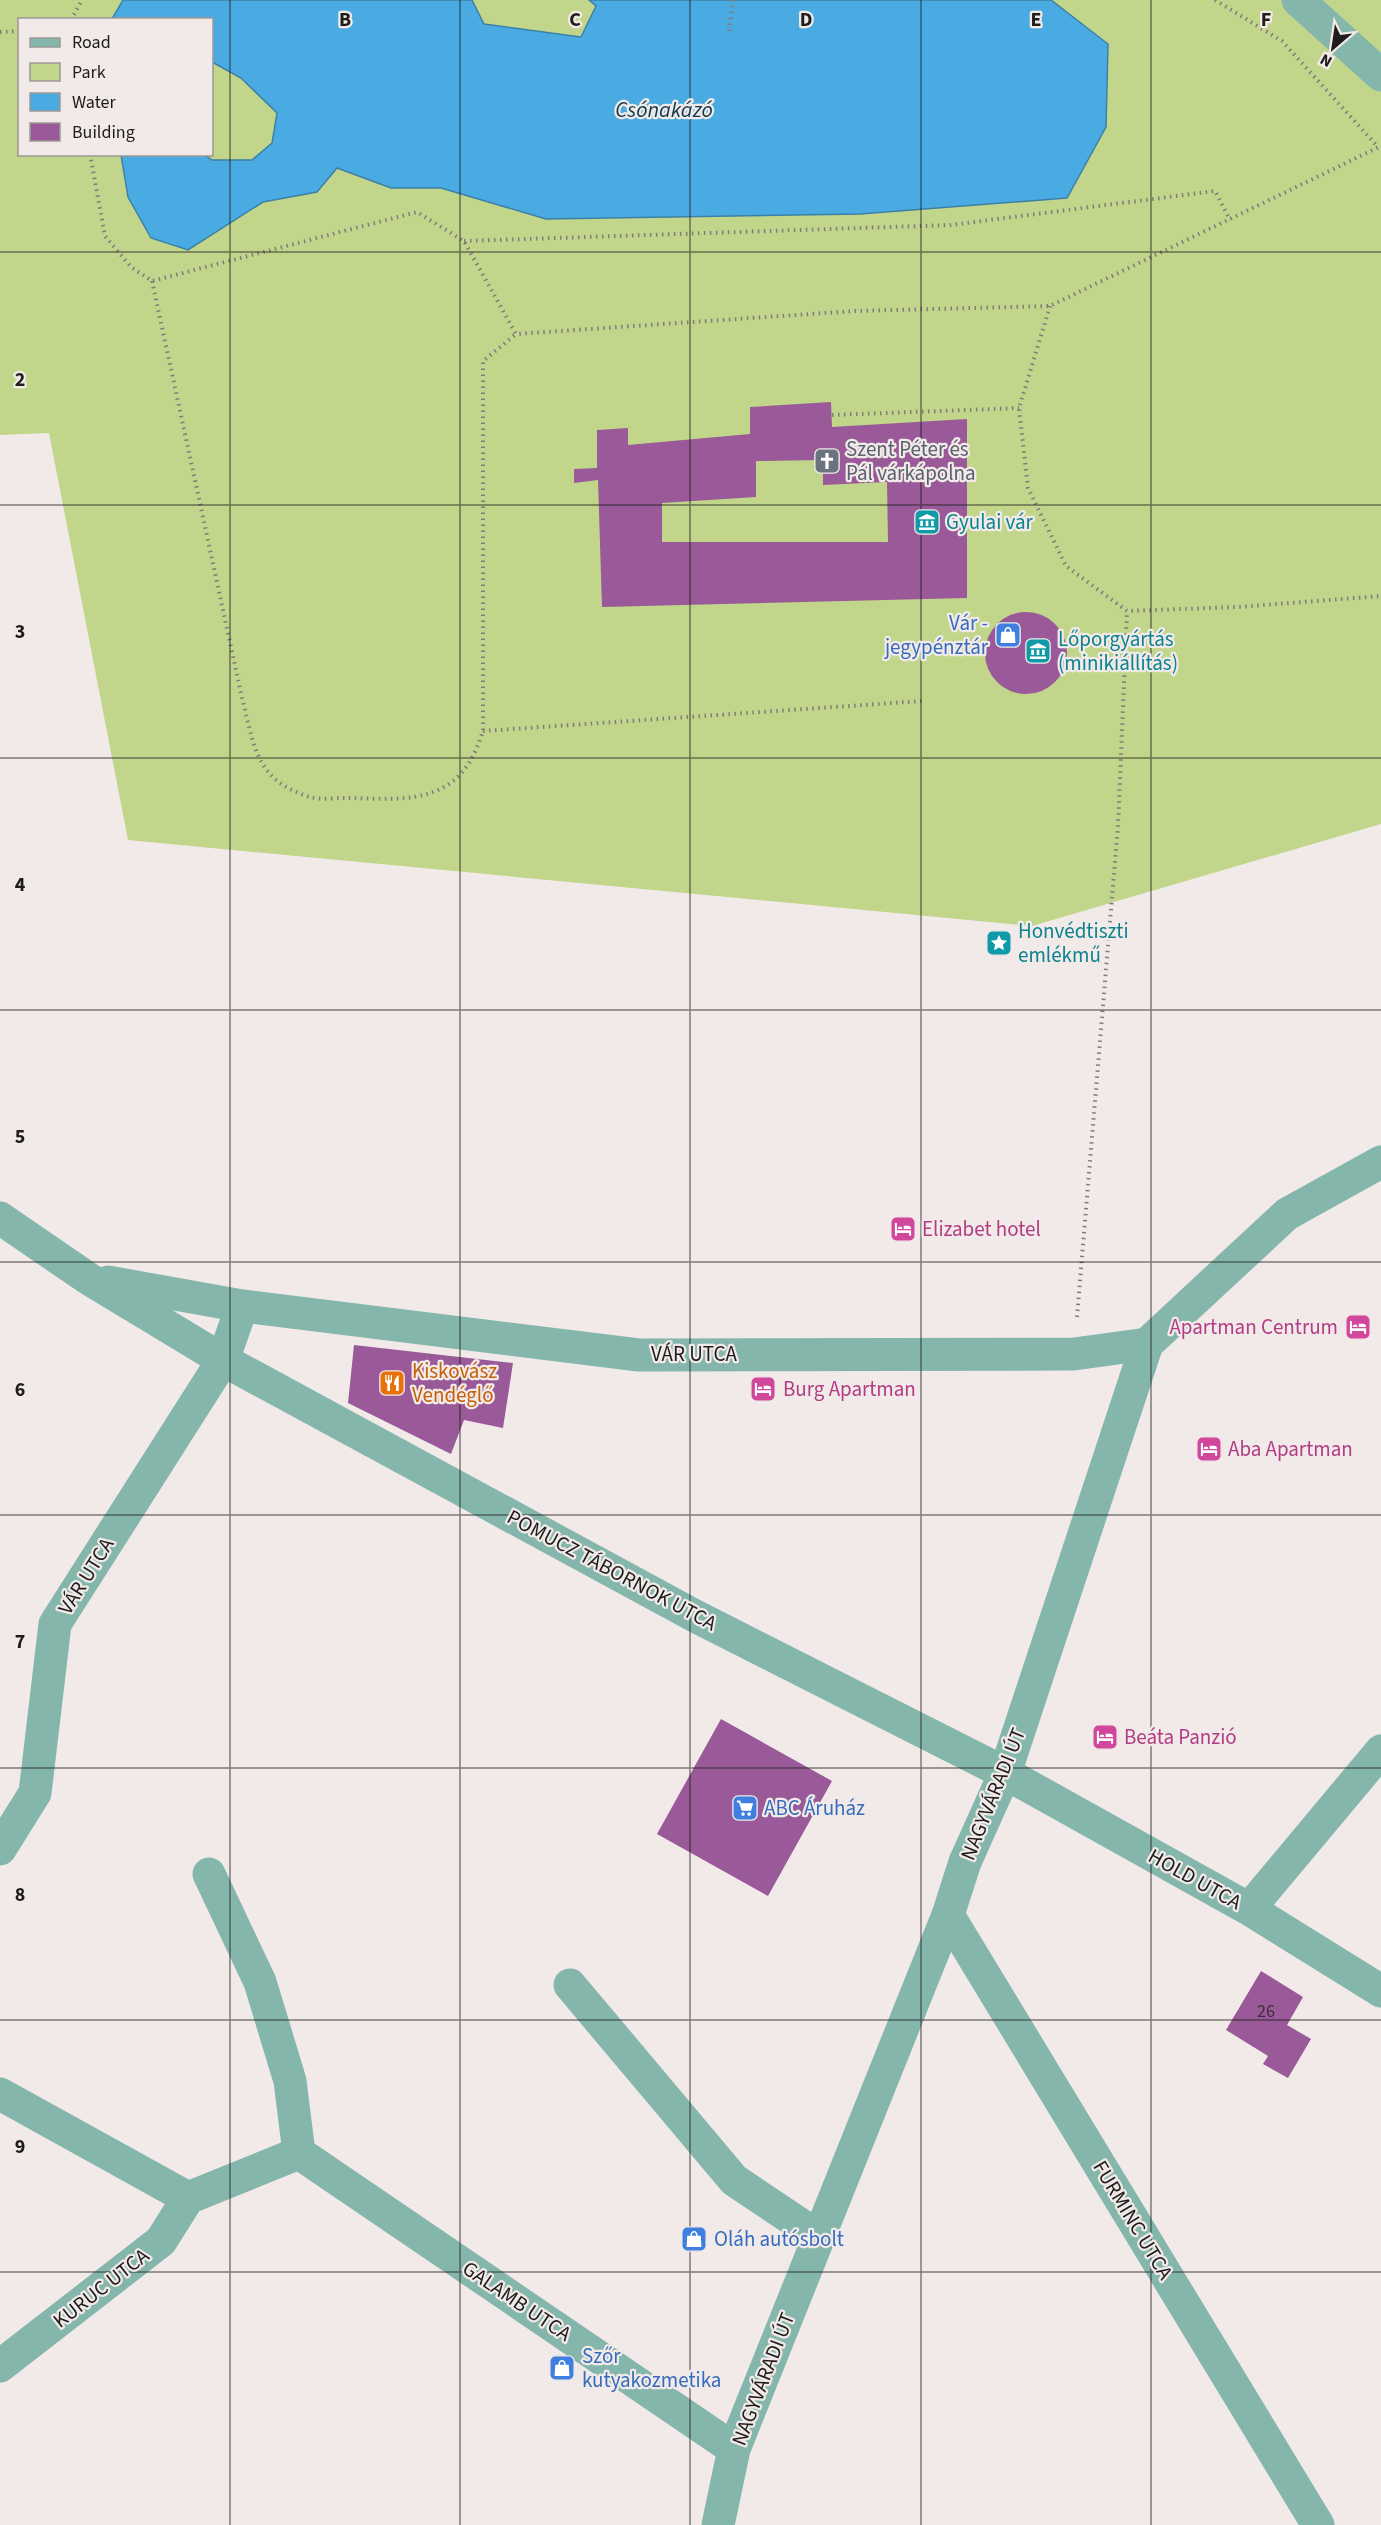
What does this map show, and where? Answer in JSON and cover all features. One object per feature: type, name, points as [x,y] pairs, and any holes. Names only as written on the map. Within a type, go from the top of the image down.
[{"type":"street","points":[[1298,0],[1381,75]]},
{"type":"street","points":[[1147,1344],[1287,1215],[1381,1162]]},
{"type":"street","name":"VÁR UTCA","points":[[3,1224],[223,1360]]},
{"type":"street","name":"VÁR UTCA","points":[[89,1279],[242,1306],[639,1354],[1074,1353],[1147,1344]]},
{"type":"street","name":"VÁR UTCA","points":[[0,1849],[35,1792],[56,1624],[223,1360],[242,1306]]},
{"type":"street","name":"NAGYVÁRADI ÚT","points":[[718,2525],[734,2449],[948,1915],[965,1862],[1005,1773],[1147,1344]]},
{"type":"street","name":"POMUCZ TÁBORNOK UTCA","points":[[223,1360],[695,1616],[1005,1773]]},
{"type":"street","points":[[1248,1909],[1381,1751]]},
{"type":"street","name":"HOLD UTCA","points":[[1005,1773],[1248,1909],[1381,1991]]},
{"type":"street","points":[[0,2094],[188,2198],[299,2153],[290,2081],[260,1982],[209,1874]]},
{"type":"street","name":"FURMINC UTCA","points":[[948,1915],[1318,2525]]},
{"type":"street","points":[[570,1985],[734,2180],[819,2237]]},
{"type":"street","name":"GALAMB UTCA","points":[[299,2153],[734,2449]]},
{"type":"street","name":"KURUC UTCA","points":[[0,2366],[161,2241],[188,2198]]},
{"type":"path","points":[[72,18],[82,0]]},
{"type":"path","points":[[729,31],[732,0]]},
{"type":"path","points":[[90,156],[105,236],[131,267],[152,281],[242,698],[257,755],[271,775],[288,788],[311,797],[408,798],[428,795],[449,785],[464,772],[476,753],[483,731],[483,361],[516,334],[855,311],[1050,306],[1380,147],[1282,41],[1215,0]]},
{"type":"path","points":[[0,32],[18,31]]},
{"type":"path","points":[[464,241],[951,225],[1215,191],[1230,219]]},
{"type":"path","points":[[152,281],[417,212],[464,241],[516,334]]},
{"type":"path","points":[[1050,306],[1019,408],[1028,488],[1066,566],[1127,610],[1238,607],[1381,596]]},
{"type":"path","points":[[832,415],[1019,408]]},
{"type":"path","points":[[1074,1353],[1118,826],[1127,610]]},
{"type":"path","points":[[483,731],[922,701]]},
{"type":"green space","points":[[0,0],[1381,0],[1381,824],[1032,926],[128,840],[49,433],[0,435]]},
{"type":"water","name":"Csónakázó","points":[[123,0],[472,0],[484,24],[581,37],[596,6],[589,0],[1051,0],[1108,44],[1106,127],[1067,198],[860,214],[546,219],[441,188],[391,188],[337,168],[317,192],[263,202],[188,250],[151,238],[128,197],[121,156],[206,156],[212,160],[252,160],[272,143],[277,113],[241,78],[213,63],[213,18],[113,18]]},
{"type":"building","name":"Gyulai vár","points":[[831,402],[832,427],[967,419],[967,598],[602,607],[598,480],[574,483],[574,469],[597,468],[597,430],[628,428],[628,445],[750,434],[750,407]],"holes":[[[823,460],[823,485],[887,482],[888,542],[662,542],[662,503],[756,497],[756,461]]]},
{"type":"building","points":[[1026,612],[1042,615],[1055,624],[1064,637],[1067,653],[1064,669],[1055,682],[1042,691],[1026,694],[1010,691],[997,682],[988,669],[985,653],[988,637],[997,624],[1010,615]]},
{"type":"building","points":[[354,1345],[513,1363],[503,1428],[464,1420],[451,1454],[348,1403]]},
{"type":"building","name":"ABC Áruház","points":[[721,1719],[832,1781],[768,1896],[657,1834]]},
{"type":"building","points":[[1261,1971],[1303,1997],[1287,2025],[1311,2039],[1288,2078],[1263,2064],[1268,2056],[1226,2030]]},
{"type":"place","name":"Szent Péter és Pál várkápolna","points":[[827,461]]},
{"type":"place","name":"Gyulai vár","points":[[927,522]]},
{"type":"place","name":"Vár - jegypénztár","points":[[1008,635]]},
{"type":"place","name":"Lőporgyártás (minikiállítás)","points":[[1038,651]]},
{"type":"place","name":"Honvédtiszti emlékmű","points":[[999,943]]},
{"type":"place","name":"Elizabet hotel","points":[[903,1229]]},
{"type":"place","name":"Apartman Centrum","points":[[1358,1327]]},
{"type":"place","name":"Kiskovász Vendéglő","points":[[392,1383]]},
{"type":"place","name":"Burg Apartman","points":[[763,1389]]},
{"type":"place","name":"Aba Apartman","points":[[1209,1449]]},
{"type":"place","name":"Beáta Panzió","points":[[1105,1737]]},
{"type":"place","name":"ABC Áruház","points":[[745,1808]]},
{"type":"place","name":"Oláh autósbolt","points":[[694,2239]]},
{"type":"place","name":"Szőr kutyakozmetika","points":[[562,2368]]}]
